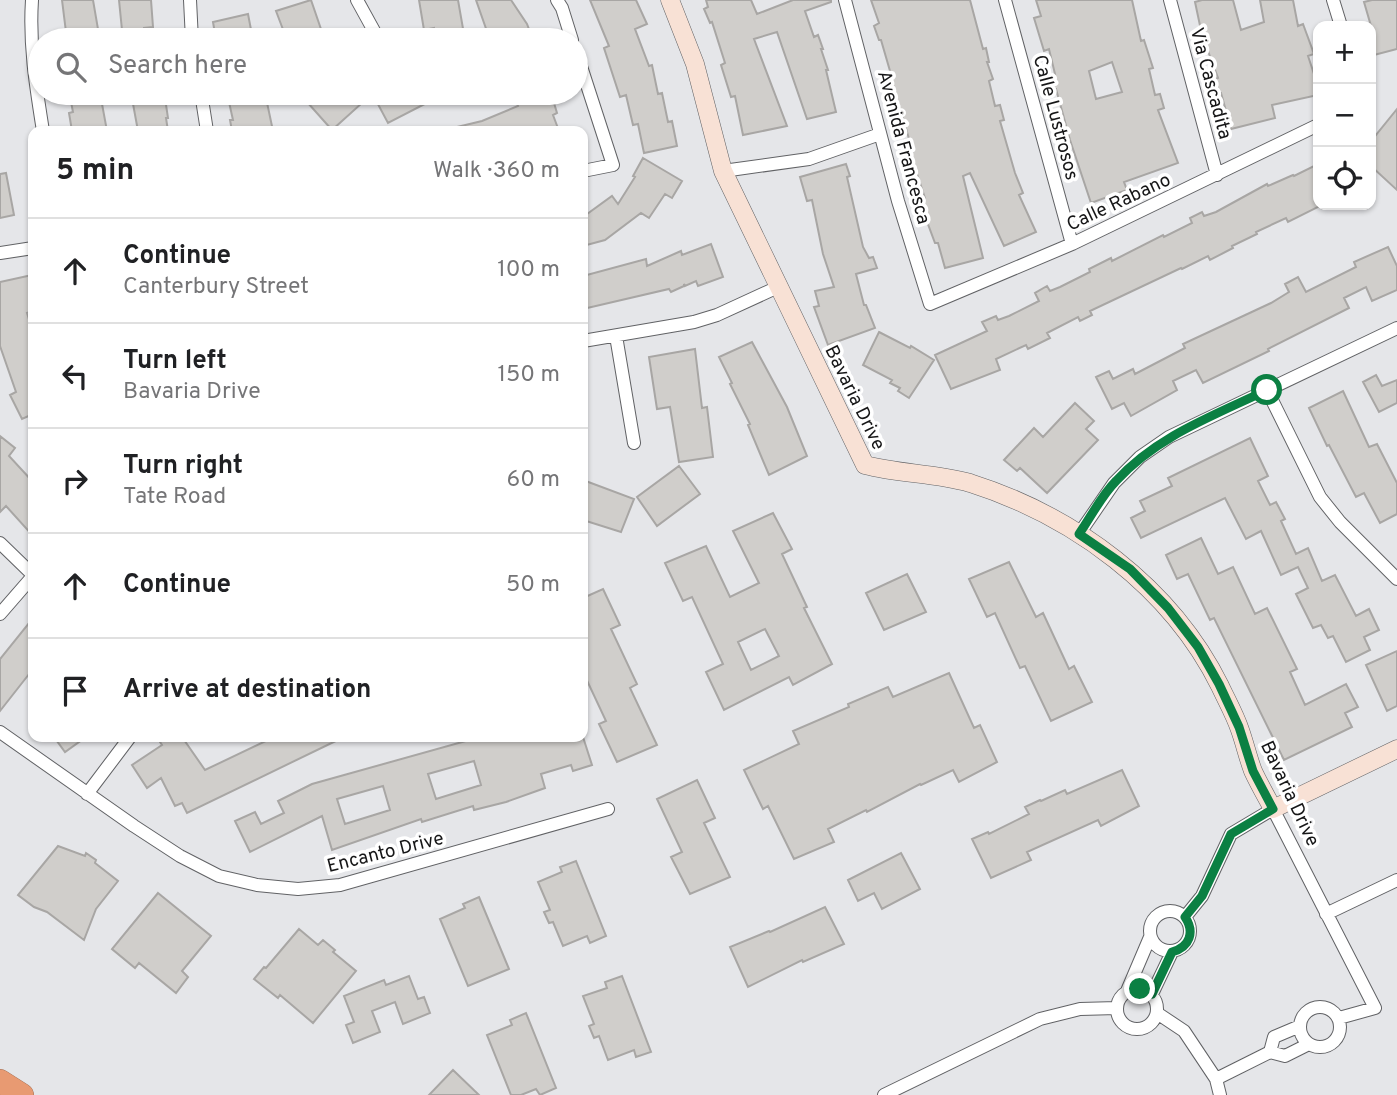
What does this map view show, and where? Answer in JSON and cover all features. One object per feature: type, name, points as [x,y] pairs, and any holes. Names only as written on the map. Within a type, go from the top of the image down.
[{"type":"highway","points":[[0,1081],[22,1095]]},
{"type":"street","points":[[30,28],[32,0]]},
{"type":"street","points":[[190,0],[191,28]]},
{"type":"street","points":[[357,0],[372,28]]},
{"type":"street","points":[[557,0],[568,28]]},
{"type":"street","name":"Bavaria Drive","points":[[670,0],[695,64],[723,171],[865,465],[887,471],[925,474],[968,483],[1022,503],[1079,534],[1130,569],[1168,608],[1198,647],[1234,716],[1253,771],[1375,1009],[1339,1018]]},
{"type":"street","name":"Avenida Francesca","points":[[845,0],[880,134],[930,304]]},
{"type":"street","name":"Calle Lustrosos","points":[[1005,0],[1072,244]]},
{"type":"street","name":"Via Cascadita","points":[[1170,0],[1217,175]]},
{"type":"street","points":[[1333,0],[1339,21]]},
{"type":"street","points":[[588,88],[613,166],[588,170]]},
{"type":"street","points":[[39,105],[42,126]]},
{"type":"street","points":[[203,105],[206,126]]},
{"type":"street","name":"Calle Rabano","points":[[930,304],[1072,244],[1313,127]]},
{"type":"street","points":[[723,171],[809,159],[880,134]]},
{"type":"street","points":[[0,253],[28,249]]},
{"type":"street","points":[[588,340],[694,322],[718,315],[778,287]]},
{"type":"street","points":[[1079,534],[1114,483],[1140,457],[1169,437],[1397,328]]},
{"type":"street","points":[[616,336],[634,443]]},
{"type":"street","points":[[1267,390],[1321,496],[1340,522],[1397,579]]},
{"type":"street","points":[[0,543],[28,571]]},
{"type":"street","points":[[0,614],[28,582]]},
{"type":"street","name":"Encanto Drive","points":[[0,732],[180,856],[219,876],[257,884],[299,889],[340,885],[608,809]]},
{"type":"street","points":[[88,794],[126,742]]},
{"type":"street","points":[[1185,917],[1202,896],[1231,834],[1273,809],[1397,749]]},
{"type":"street","points":[[1326,914],[1397,880]]},
{"type":"street","points":[[1127,991],[1140,989],[1152,994],[1156,1000],[1155,1019],[1145,1028],[1132,1029],[1121,1021],[1118,1001],[1127,991],[1150,937],[1151,923],[1160,913],[1173,911],[1189,922],[1191,935],[1184,947],[1172,952],[1159,948],[1150,937]]},
{"type":"street","points":[[1152,994],[1172,952]]},
{"type":"street","points":[[1317,1007],[1330,1009],[1339,1018],[1340,1031],[1334,1042],[1322,1048],[1309,1044],[1301,1033],[1300,1026],[1305,1013],[1317,1007]]},
{"type":"street","points":[[884,1095],[1040,1019],[1080,1009],[1117,1008]]},
{"type":"street","points":[[1157,1013],[1184,1031],[1216,1079],[1220,1095]]},
{"type":"street","points":[[1270,1052],[1274,1037],[1300,1026]]},
{"type":"street","points":[[1216,1079],[1270,1052],[1285,1056],[1309,1044]]},
{"type":"building","points":[[62,0],[93,0],[98,28],[66,28]]},
{"type":"building","points":[[119,0],[151,0],[153,27],[122,28]]},
{"type":"building","points":[[311,0],[321,28],[282,28],[276,11]]},
{"type":"building","points":[[419,0],[458,0],[463,28],[424,28]]},
{"type":"building","points":[[476,0],[511,0],[528,28],[486,28]]},
{"type":"building","points":[[590,0],[636,0],[647,24],[635,29],[649,66],[652,65],[658,94],[662,93],[668,122],[672,121],[677,146],[644,153],[638,124],[633,125],[626,95],[620,97],[604,48],[609,46]]},
{"type":"building","points":[[706,0],[751,0],[757,14],[793,0],[831,0],[805,11],[814,37],[818,35],[823,49],[836,112],[807,119],[777,32],[754,39],[787,126],[743,135],[735,96],[731,97],[721,65],[725,63],[712,22],[710,23],[704,9],[708,7]]},
{"type":"building","points":[[871,0],[970,0],[983,49],[986,48],[987,62],[993,79],[989,81],[995,106],[1000,105],[1004,120],[1000,121],[1023,193],[1019,195],[1036,232],[1004,246],[970,173],[963,176],[983,258],[945,268],[938,243],[935,243],[919,200],[925,198],[917,174],[914,175],[909,162],[904,140],[909,139],[902,114],[899,116],[894,103],[897,102],[881,40],[874,26],[879,23]]},
{"type":"building","points":[[1036,0],[1132,0],[1141,41],[1144,40],[1153,68],[1149,69],[1155,95],[1160,94],[1164,108],[1158,110],[1178,163],[1124,182],[1127,190],[1091,203],[1054,89],[1051,75],[1055,74],[1049,49],[1044,51],[1034,18],[1041,16]],"holes":[[[1112,62],[1122,92],[1096,99],[1089,71]]]},
{"type":"building","points":[[1233,0],[1241,30],[1264,22],[1260,0],[1293,0],[1298,26],[1303,24],[1313,51],[1313,54],[1308,56],[1313,71],[1313,96],[1272,105],[1275,118],[1231,129],[1215,79],[1218,78],[1202,35],[1195,2]]},
{"type":"building","points":[[1397,0],[1397,49],[1376,54],[1376,21],[1370,21],[1364,2]]},
{"type":"building","points":[[248,14],[251,28],[214,28],[213,22]]},
{"type":"building","points":[[72,105],[102,105],[106,126],[71,126],[69,113],[73,112]]},
{"type":"building","points":[[133,105],[166,105],[167,126],[137,126]]},
{"type":"building","points":[[230,105],[268,105],[272,126],[231,126],[230,120],[233,120]]},
{"type":"building","points":[[310,105],[360,105],[336,126],[328,126]]},
{"type":"building","points":[[378,105],[423,105],[388,123]]},
{"type":"building","points":[[555,105],[557,113],[553,115],[557,126],[461,126],[482,121],[518,106]]},
{"type":"building","points":[[1397,109],[1397,190],[1376,171],[1376,135]]},
{"type":"building","points":[[643,158],[682,181],[672,198],[665,194],[649,218],[641,213],[605,240],[588,245],[588,213],[612,196],[618,204],[635,177],[633,176]]},
{"type":"building","points":[[846,164],[863,247],[869,258],[873,257],[877,268],[856,274],[864,305],[875,328],[828,345],[814,307],[819,306],[815,291],[834,287],[823,254],[812,200],[807,201],[800,177]]},
{"type":"building","points":[[1313,166],[1313,210],[1288,222],[1286,218],[1256,232],[1257,234],[1210,260],[1208,256],[1090,311],[1092,315],[1080,321],[1078,317],[1047,333],[1050,338],[1028,349],[1026,345],[996,359],[1000,370],[951,389],[935,355],[987,331],[982,322],[996,316],[998,320],[1009,316],[1039,301],[1035,293],[1047,286],[1050,291],[1060,287],[1111,258],[1112,261],[1192,223],[1190,218],[1202,212],[1204,216],[1216,212],[1267,184],[1268,186]]},
{"type":"building","points":[[6,173],[14,215],[0,218],[0,174]]},
{"type":"building","points":[[711,244],[723,277],[698,286],[696,281],[671,292],[669,289],[588,308],[588,275],[646,259],[647,266],[681,251],[682,255]]},
{"type":"building","points":[[1388,247],[1397,266],[1397,290],[1372,301],[1366,287],[1344,298],[1349,308],[1203,383],[1196,370],[1173,381],[1177,390],[1131,416],[1124,403],[1112,409],[1096,377],[1109,371],[1113,379],[1133,369],[1135,374],[1185,348],[1183,344],[1271,303],[1289,292],[1285,284],[1298,277],[1306,292],[1356,267],[1354,262]]},
{"type":"building","points":[[28,276],[28,416],[22,419],[10,395],[16,392],[0,346],[0,282]]},
{"type":"building","points":[[879,332],[934,360],[909,398],[898,391],[900,388],[890,383],[892,380],[863,365]]},
{"type":"building","points":[[752,342],[787,407],[807,456],[769,475],[748,425],[750,424],[719,357]]},
{"type":"building","points":[[695,349],[702,408],[707,407],[713,457],[679,462],[670,407],[657,409],[649,357]]},
{"type":"building","points":[[1376,375],[1382,386],[1397,380],[1397,403],[1379,412],[1363,382]]},
{"type":"building","points":[[1343,391],[1369,447],[1377,444],[1397,483],[1397,514],[1380,523],[1364,493],[1356,497],[1309,408]]},
{"type":"building","points":[[1075,403],[1094,421],[1086,429],[1098,440],[1047,493],[1020,468],[1017,471],[1004,460],[1034,428],[1043,437]]},
{"type":"building","points":[[0,436],[15,448],[9,456],[28,477],[28,530],[6,506],[0,512]]},
{"type":"building","points":[[1250,438],[1268,476],[1258,481],[1270,505],[1276,502],[1285,519],[1281,521],[1296,554],[1308,548],[1322,581],[1335,575],[1356,616],[1369,609],[1379,630],[1364,637],[1370,650],[1346,662],[1333,636],[1328,638],[1321,625],[1313,628],[1296,594],[1308,588],[1298,567],[1281,575],[1261,531],[1246,539],[1225,498],[1141,538],[1131,518],[1145,511],[1140,501],[1172,486],[1168,478]]},
{"type":"building","points":[[679,466],[700,494],[657,526],[637,497]]},
{"type":"building","points":[[588,482],[634,499],[621,532],[588,522]]},
{"type":"building","points":[[773,513],[792,549],[782,554],[807,607],[804,608],[832,664],[793,685],[789,677],[724,710],[706,672],[723,664],[692,597],[683,601],[665,563],[706,546],[730,597],[759,583],[733,531]],"holes":[[[765,629],[779,656],[751,670],[738,642]]]},
{"type":"building","points":[[1201,538],[1218,574],[1233,567],[1255,614],[1267,608],[1297,669],[1290,672],[1305,705],[1346,684],[1358,707],[1345,713],[1352,727],[1284,760],[1214,618],[1210,620],[1188,574],[1177,579],[1166,555]]},
{"type":"building","points":[[1009,562],[1036,617],[1043,613],[1069,669],[1074,666],[1092,702],[1051,721],[1025,666],[1020,668],[995,613],[987,617],[969,579]]},
{"type":"building","points":[[907,574],[926,612],[884,630],[866,593]]},
{"type":"building","points":[[603,589],[620,625],[611,629],[637,684],[630,688],[657,745],[617,762],[599,724],[606,721],[588,683],[588,596]]},
{"type":"building","points":[[28,624],[28,675],[0,711],[0,659]]},
{"type":"building","points":[[1397,651],[1397,706],[1387,711],[1366,665]]},
{"type":"building","points":[[949,673],[974,728],[980,725],[997,762],[959,782],[953,770],[920,784],[828,829],[834,842],[794,859],[768,806],[763,809],[744,770],[799,744],[793,731],[849,707],[848,704],[888,687],[893,697]]},
{"type":"building","points":[[58,742],[79,742],[65,752]]},
{"type":"building","points":[[160,742],[185,742],[205,770],[264,742],[334,742],[187,813],[182,803],[175,806],[161,778],[147,788],[132,765],[162,745]]},
{"type":"building","points":[[462,742],[585,742],[592,765],[573,771],[571,765],[541,774],[545,788],[506,802],[474,810],[473,806],[422,822],[421,819],[332,850],[322,816],[250,852],[235,821],[255,812],[261,824],[284,813],[278,801],[312,784]],"holes":[[[474,761],[481,785],[436,799],[428,774]],[[383,786],[390,810],[345,824],[337,799]]]},
{"type":"building","points":[[1122,770],[1139,806],[1101,826],[1098,820],[1027,852],[1031,860],[991,878],[972,839],[988,832],[989,834],[1029,814],[1025,807],[1040,800],[1065,790],[1067,794]]},
{"type":"building","points":[[697,780],[715,818],[704,823],[730,877],[690,894],[671,857],[682,852],[657,799]]},
{"type":"building","points":[[58,846],[85,856],[86,853],[118,881],[96,909],[84,940],[47,912],[34,907],[18,895]]},
{"type":"building","points":[[901,853],[920,889],[882,909],[874,893],[858,901],[848,880]]},
{"type":"building","points":[[576,861],[606,936],[590,943],[587,936],[563,946],[553,922],[549,923],[544,912],[550,910],[538,882],[562,872],[560,867]]},
{"type":"building","points":[[158,893],[211,936],[182,971],[188,977],[176,993],[139,963],[135,968],[112,949]]},
{"type":"building","points":[[479,897],[509,969],[468,986],[440,919],[465,908],[463,904]]},
{"type":"building","points":[[825,907],[844,944],[803,962],[802,960],[748,987],[730,947]]},
{"type":"building","points":[[299,929],[318,945],[323,940],[356,971],[313,1023],[280,995],[278,998],[254,979]]},
{"type":"building","points":[[409,976],[418,999],[424,997],[430,1013],[403,1024],[395,1002],[372,1011],[380,1032],[353,1043],[346,1025],[354,1022],[344,996],[384,980],[386,985]]},
{"type":"building","points":[[622,976],[651,1052],[636,1057],[634,1050],[608,1060],[599,1036],[594,1038],[589,1026],[594,1024],[583,996],[607,988],[605,982]]},
{"type":"building","points":[[526,1013],[556,1088],[540,1095],[536,1089],[521,1095],[511,1095],[487,1035],[512,1025],[510,1020]]},
{"type":"building","points":[[453,1070],[479,1095],[429,1095]]},
{"type":"route","points":[[1140,989],[1152,994],[1172,952],[1184,947],[1188,941],[1191,928],[1185,917],[1202,896],[1231,834],[1273,809],[1253,771],[1239,727],[1198,647],[1168,608],[1130,569],[1079,534],[1114,483],[1140,457],[1169,437],[1267,390]]}]
